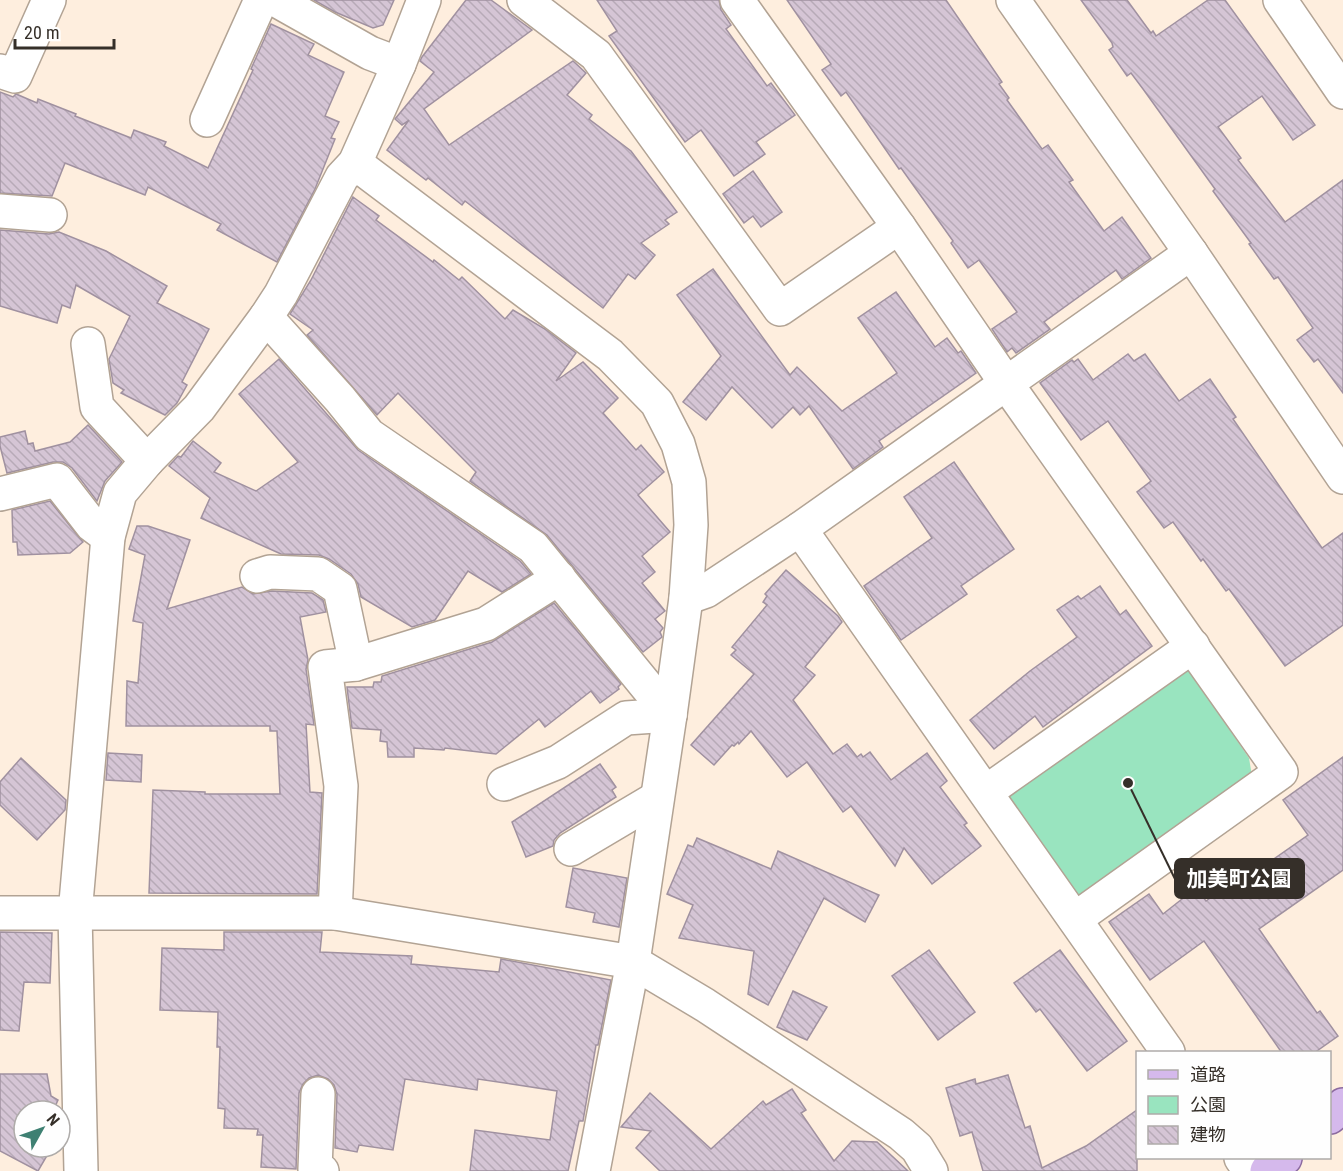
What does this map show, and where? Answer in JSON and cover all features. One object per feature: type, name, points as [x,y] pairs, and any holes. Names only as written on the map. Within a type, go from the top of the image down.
[{"type":"main road","points":[[1331,1115],[1343,1105]]},
{"type":"main road","points":[[1267,1171],[1285,1159]]},
{"type":"street","points":[[0,71],[15,76],[49,0]]},
{"type":"street","points":[[207,120],[261,0]]},
{"type":"street","points":[[276,0],[370,53],[399,64]]},
{"type":"street","points":[[81,1171],[75,914],[108,537],[120,493],[147,461],[199,408],[281,294],[342,177],[355,163],[399,64],[424,0]]},
{"type":"street","points":[[524,0],[596,55],[780,309],[899,227]]},
{"type":"street","points":[[737,0],[1281,772],[1075,919]]},
{"type":"street","points":[[1012,0],[1341,470]]},
{"type":"street","points":[[1280,0],[1343,92]]},
{"type":"street","points":[[355,163],[610,355],[657,403],[678,444],[690,482],[691,525],[686,598],[670,714],[633,962],[593,1171]]},
{"type":"street","points":[[0,211],[50,215]]},
{"type":"street","points":[[686,598],[706,591],[800,529],[1191,254]]},
{"type":"street","points":[[266,317],[340,399],[369,435],[533,547],[670,714]]},
{"type":"street","points":[[88,344],[97,408],[147,461]]},
{"type":"street","points":[[0,494],[57,480],[92,525],[108,537]]},
{"type":"street","points":[[800,529],[1167,1051]]},
{"type":"street","points":[[257,576],[270,572],[318,574],[340,589],[356,664]]},
{"type":"street","points":[[335,913],[341,786],[325,667],[356,664],[486,624],[559,578]]},
{"type":"street","points":[[986,792],[1193,646]]},
{"type":"street","points":[[504,784],[558,762],[626,718],[670,714]]},
{"type":"street","points":[[571,849],[657,798]]},
{"type":"street","points":[[0,913],[335,913],[633,962],[705,1005],[901,1134],[917,1148],[931,1171]]},
{"type":"street","points":[[318,1094],[315,1169],[322,1171]]},
{"type":"street","points":[[1288,1159],[1297,1171]]},
{"type":"green space","points":[[1184,663],[1249,758],[1252,776],[1088,896],[1073,893],[1002,791]]},
{"type":"building","points":[[314,0],[394,0],[383,25],[373,28],[335,12]]},
{"type":"building","points":[[466,0],[491,0],[532,30],[424,109],[449,145],[573,61],[586,73],[567,95],[592,115],[589,119],[631,151],[677,212],[665,220],[669,224],[641,243],[655,255],[635,279],[628,274],[603,308],[465,201],[462,205],[387,150],[409,120],[402,125],[395,119],[434,72],[420,61],[422,57]]},
{"type":"building","points":[[597,0],[719,0],[721,10],[731,25],[726,29],[767,86],[771,83],[795,115],[756,142],[765,154],[734,176],[701,130],[685,142],[609,36],[617,31]]},
{"type":"building","points":[[787,0],[946,0],[1002,82],[999,84],[1009,98],[1007,100],[1042,149],[1048,145],[1073,180],[1069,182],[1104,231],[1122,217],[1151,258],[1122,279],[1116,270],[1044,322],[1050,329],[1016,353],[1012,348],[1007,352],[992,329],[1017,312],[979,260],[968,268],[951,243],[953,241],[901,168],[899,169],[846,92],[841,96],[822,70],[831,64]]},
{"type":"building","points":[[1081,0],[1127,0],[1151,33],[1153,31],[1156,36],[1208,0],[1225,0],[1315,125],[1293,140],[1262,96],[1218,127],[1241,158],[1238,160],[1285,222],[1343,180],[1343,393],[1318,359],[1314,362],[1297,340],[1313,328],[1278,277],[1274,279],[1249,244],[1251,243],[1213,191],[1215,189],[1143,89],[1131,73],[1127,76],[1109,50],[1113,47],[1112,43]]},
{"type":"building","points":[[271,24],[314,44],[308,55],[344,72],[325,116],[339,122],[331,138],[335,139],[315,189],[277,262],[217,230],[221,224],[148,187],[145,195],[65,163],[52,196],[0,193],[0,92],[13,97],[16,94],[37,103],[38,99],[131,138],[134,130],[166,142],[164,146],[208,168],[253,70],[251,69]]},
{"type":"building","points":[[753,171],[782,212],[761,227],[753,216],[744,223],[723,194]]},
{"type":"building","points":[[353,197],[379,216],[376,220],[433,262],[434,260],[459,280],[462,277],[505,319],[513,310],[545,329],[576,353],[556,381],[583,362],[618,398],[603,413],[636,450],[641,445],[664,472],[638,495],[670,532],[642,556],[655,572],[642,583],[665,611],[655,619],[663,628],[660,632],[662,637],[643,652],[547,535],[470,481],[476,472],[398,393],[377,415],[307,335],[313,330],[290,314],[311,280]]},
{"type":"building","points":[[0,230],[49,234],[59,232],[106,251],[167,286],[157,303],[209,329],[182,382],[187,385],[177,403],[165,415],[121,393],[124,390],[113,383],[109,359],[130,316],[76,285],[70,308],[62,305],[57,323],[0,306]]},
{"type":"building","points":[[713,269],[790,375],[797,367],[842,411],[897,373],[858,318],[896,292],[935,347],[947,338],[958,353],[961,351],[976,373],[879,441],[883,447],[853,469],[809,406],[800,415],[793,407],[772,428],[732,387],[706,420],[683,402],[721,356],[677,295]]},
{"type":"building","points":[[1128,354],[1134,361],[1145,354],[1179,401],[1210,379],[1236,417],[1233,419],[1322,548],[1343,533],[1343,625],[1285,666],[1229,589],[1226,591],[1173,522],[1164,528],[1137,492],[1151,481],[1108,421],[1081,440],[1040,383],[1072,360],[1074,362],[1078,359],[1093,380]]},
{"type":"building","points":[[279,359],[358,450],[520,561],[531,574],[502,592],[468,571],[435,620],[412,627],[361,597],[358,584],[351,574],[329,559],[319,555],[281,554],[201,518],[210,498],[169,466],[178,456],[181,457],[193,441],[221,463],[214,472],[256,491],[298,462],[239,394]]},
{"type":"building","points":[[88,425],[122,462],[105,481],[97,501],[72,468],[63,462],[53,462],[7,473],[0,437],[25,431],[28,444],[33,443],[35,451],[70,442]]},
{"type":"building","points":[[954,462],[1014,549],[961,586],[967,594],[901,640],[864,586],[932,538],[904,497]]},
{"type":"building","points":[[50,501],[83,542],[70,553],[18,555],[17,542],[13,542],[12,510]]},
{"type":"building","points":[[137,526],[148,526],[190,540],[167,609],[242,587],[253,594],[272,591],[312,593],[323,600],[326,612],[300,617],[308,660],[306,669],[314,725],[306,724],[310,792],[322,793],[317,894],[149,893],[153,790],[205,792],[205,794],[280,794],[277,731],[270,731],[270,726],[126,726],[127,681],[138,683],[143,623],[133,621],[145,555],[129,549]]},
{"type":"building","points":[[786,570],[842,622],[805,667],[815,675],[793,700],[833,754],[847,744],[857,757],[861,754],[863,757],[870,752],[891,780],[927,753],[947,781],[940,787],[967,823],[964,825],[981,846],[932,884],[904,848],[895,866],[851,806],[843,812],[807,762],[787,777],[751,731],[739,744],[738,742],[732,745],[714,765],[691,745],[754,674],[731,655],[736,650],[732,647],[767,605],[763,602],[767,596],[765,594]]},
{"type":"building","points":[[1100,586],[1120,615],[1126,610],[1152,646],[1043,727],[1035,716],[994,749],[970,720],[1030,671],[1077,637],[1057,610],[1078,596],[1081,599]]},
{"type":"building","points":[[554,603],[621,684],[619,689],[600,703],[591,691],[545,727],[539,719],[496,754],[445,748],[444,750],[414,748],[414,757],[388,757],[387,742],[380,741],[381,730],[352,728],[347,687],[373,687],[374,682],[381,682],[382,676],[492,642]]},
{"type":"building","points":[[108,753],[142,755],[141,782],[106,780]]},
{"type":"building","points":[[1343,757],[1343,870],[1259,929],[1317,1013],[1320,1011],[1338,1036],[1317,1051],[1281,1051],[1204,941],[1150,980],[1109,922],[1149,894],[1163,914],[1196,888],[1206,901],[1228,885],[1231,889],[1308,835],[1283,800]]},
{"type":"building","points":[[21,758],[66,800],[65,810],[37,840],[0,805],[0,782]]},
{"type":"building","points":[[600,764],[616,787],[612,790],[616,797],[560,833],[554,840],[553,846],[526,857],[512,822]]},
{"type":"building","points":[[697,838],[771,869],[778,851],[879,895],[865,922],[824,898],[768,1005],[748,994],[754,951],[679,938],[693,905],[667,894],[688,845],[693,847]]},
{"type":"building","points":[[573,868],[627,878],[619,927],[593,922],[595,913],[566,907]]},
{"type":"building","points":[[0,932],[52,933],[50,983],[24,982],[19,1031],[0,1030]]},
{"type":"building","points":[[224,932],[322,932],[320,952],[412,956],[411,964],[499,972],[501,959],[611,980],[598,1045],[596,1045],[583,1121],[579,1121],[568,1171],[470,1171],[475,1130],[550,1140],[557,1091],[478,1079],[477,1090],[405,1079],[393,1150],[359,1145],[357,1152],[335,1148],[337,1094],[334,1085],[328,1079],[318,1075],[309,1078],[299,1093],[296,1169],[261,1167],[263,1135],[257,1135],[258,1129],[224,1128],[225,1109],[218,1108],[220,1047],[217,1047],[218,1012],[160,1010],[162,948],[224,950]]},
{"type":"building","points":[[929,950],[975,1012],[938,1040],[892,976]]},
{"type":"building","points":[[1060,950],[1127,1041],[1087,1071],[1040,1009],[1036,1012],[1014,983]]},
{"type":"building","points":[[793,991],[827,1007],[807,1040],[777,1027]]},
{"type":"building","points":[[0,1074],[47,1074],[51,1096],[56,1099],[12,1099],[12,1157],[0,1151]]},
{"type":"building","points":[[1008,1075],[1025,1128],[1030,1126],[1042,1168],[1086,1146],[1136,1111],[1137,1171],[983,1171],[972,1132],[960,1136],[946,1088],[975,1079],[976,1084]]},
{"type":"building","points":[[792,1089],[806,1110],[801,1113],[834,1161],[852,1141],[877,1142],[908,1171],[660,1171],[636,1148],[651,1131],[621,1127],[650,1093],[711,1149],[763,1101],[766,1105]]},
{"type":"building","points":[[15,1159],[45,1159],[38,1171]]},
{"type":"place","name":"加美町公園","points":[[1128,783]]}]
